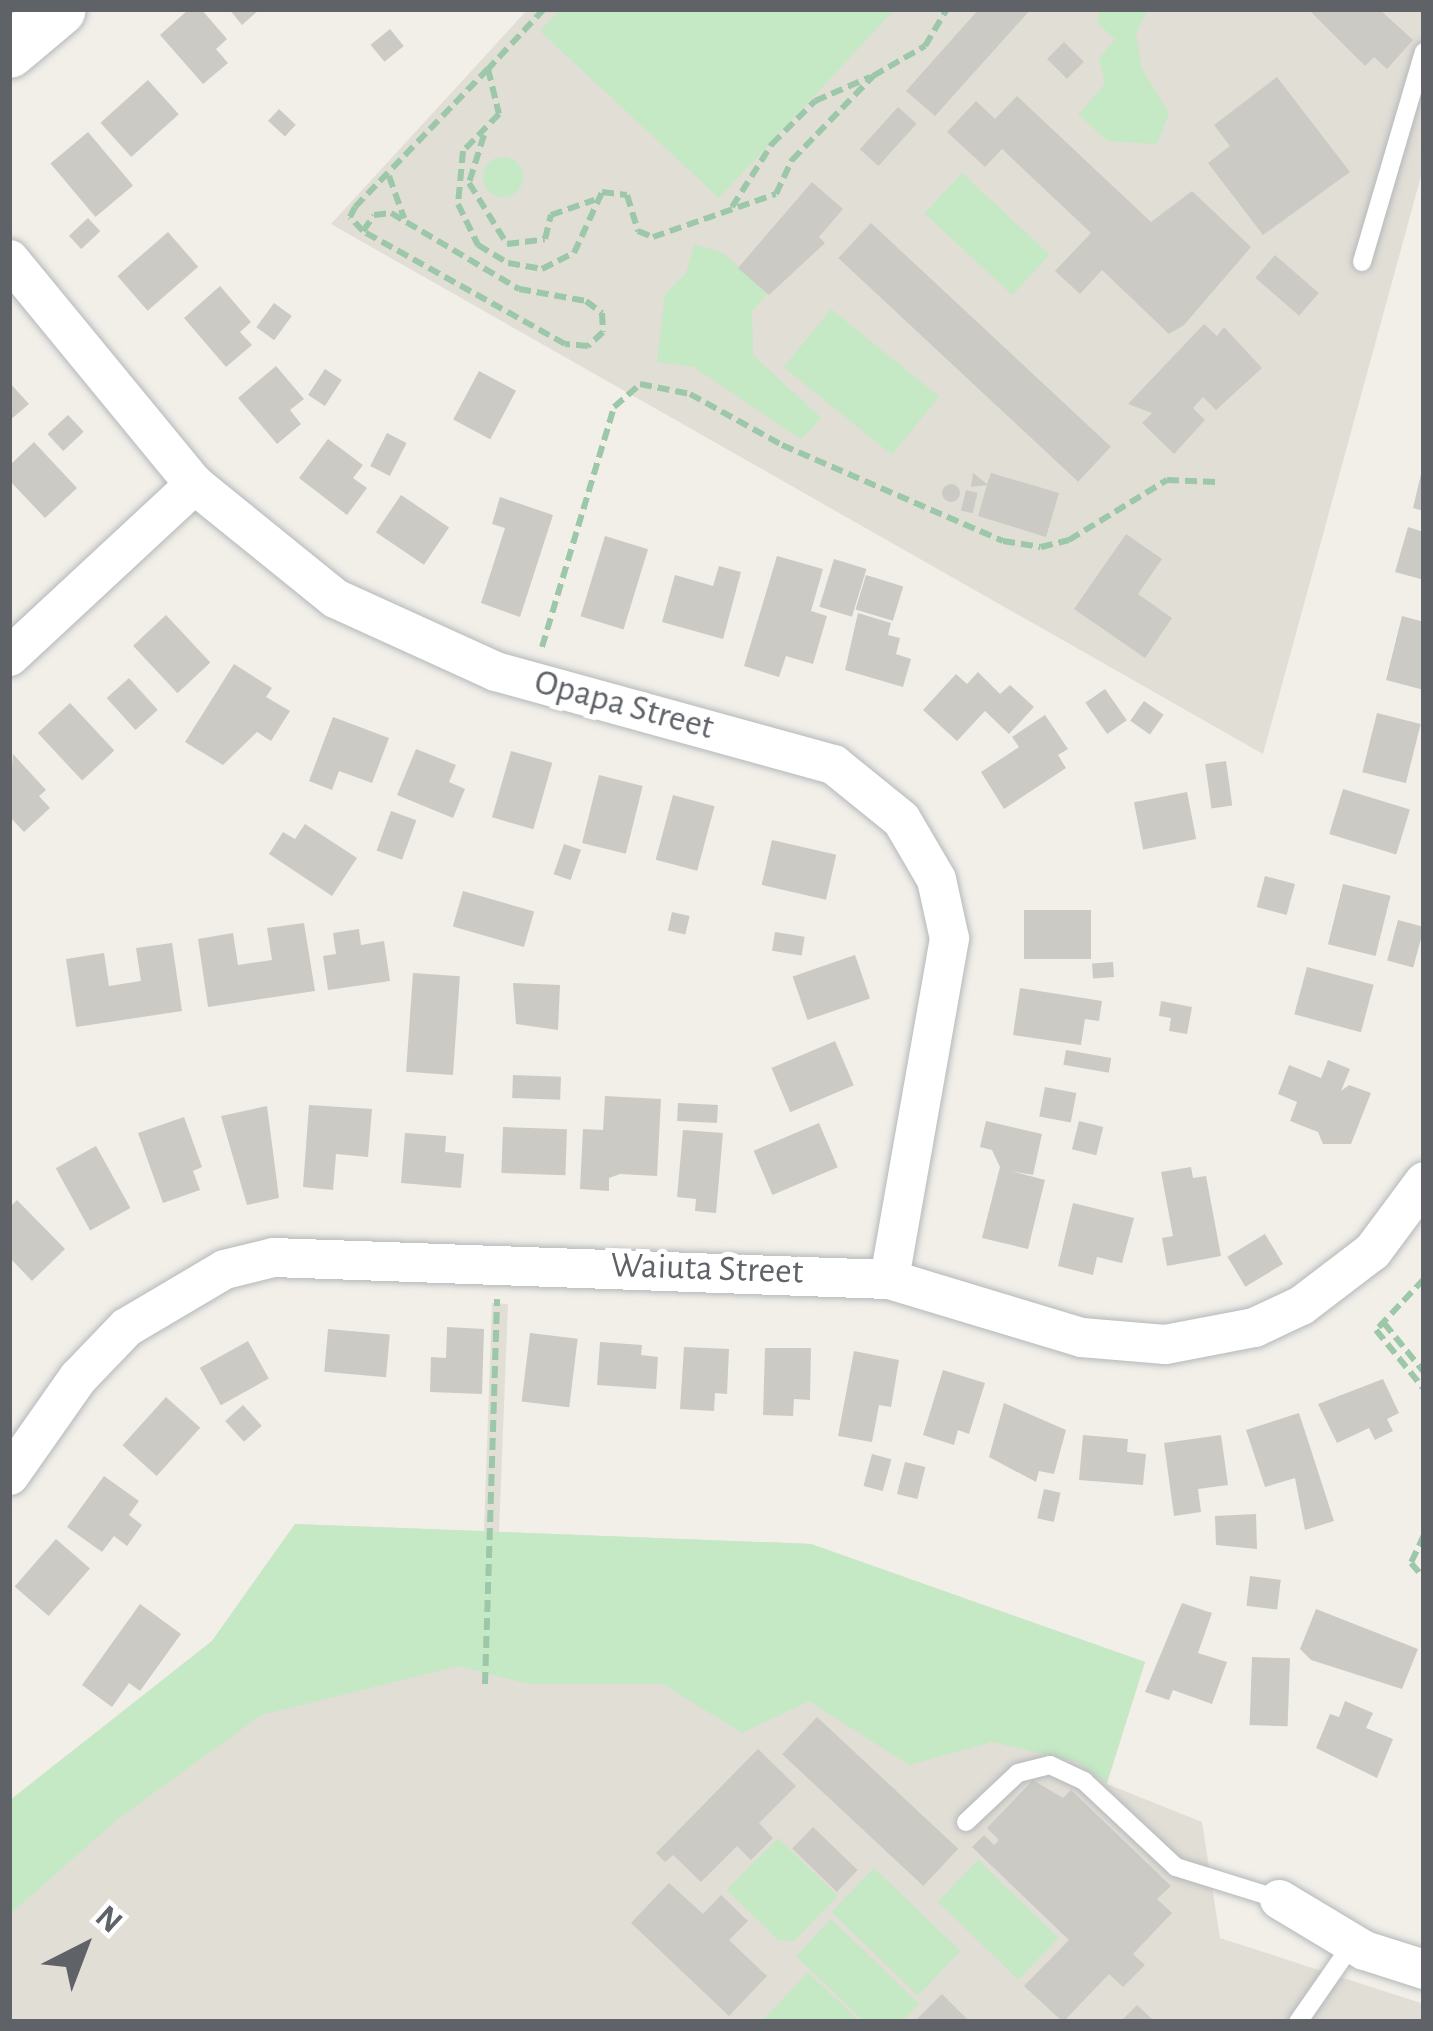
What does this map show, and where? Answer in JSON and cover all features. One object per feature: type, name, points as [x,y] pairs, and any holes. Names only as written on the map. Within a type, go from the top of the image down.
[{"type":"street","points":[[9,51],[59,9]]},
{"type":"street","name":"Opapa Street","points":[[9,259],[194,484],[290,568],[434,649],[833,764],[901,819],[936,879],[949,938],[889,1279]]},
{"type":"street","points":[[9,656],[194,484]]},
{"type":"street","name":"Waiuta Street","points":[[9,1475],[78,1377],[126,1327],[224,1269],[273,1257],[889,1279],[1081,1337],[1126,1344],[1208,1339],[1254,1327],[1339,1280],[1388,1233],[1424,1181]]},
{"type":"street","points":[[1279,1899],[1353,1943],[1424,1969]]},
{"type":"lane","points":[[1362,262],[1424,52]]},
{"type":"lane","points":[[966,1822],[1018,1773],[1050,1765],[1084,1781],[1176,1867],[1279,1899]]},
{"type":"lane","points":[[1298,2022],[1353,1943]]},
{"type":"path","points":[[363,231],[381,212],[405,220],[519,289],[586,301],[602,314],[603,332],[588,346],[565,344],[363,231],[350,217],[544,9]]},
{"type":"path","points":[[731,209],[772,144],[815,100],[914,56],[947,9]]},
{"type":"path","points":[[1394,9],[1405,9]]},
{"type":"path","points":[[488,69],[499,114],[469,163],[469,183],[502,241],[545,239],[551,215],[621,190],[638,230],[652,237],[776,194],[792,160],[873,76]]},
{"type":"path","points":[[487,131],[463,151],[458,186],[464,230],[486,251],[529,269],[560,265],[578,247],[594,200]]},
{"type":"path","points":[[389,176],[405,220]]},
{"type":"path","points":[[542,647],[614,406],[640,384],[690,394],[782,445],[1004,541],[1041,547],[1069,540],[1167,480],[1216,482]]},
{"type":"path","points":[[1424,1280],[1376,1330],[1424,1389]]},
{"type":"path","points":[[485,1684],[497,1306]]},
{"type":"path","points":[[1384,1323],[1424,1372]]},
{"type":"path","points":[[1424,1535],[1411,1564],[1424,1578]]},
{"type":"shaded area","points":[[528,9],[1424,9],[1424,165],[1263,754],[331,224]]},
{"type":"shaded area","points":[[492,1303],[508,1304],[499,1532],[811,1544],[1145,1662],[1107,1784],[1202,1822],[1220,1938],[1424,2004],[1424,2022],[9,2022],[9,1801],[212,1641],[295,1524],[484,1531]]},
{"type":"green space","points":[[561,9],[895,9],[719,198],[540,31]]},
{"type":"green space","points":[[1100,9],[1148,9],[1136,34],[1142,69],[1169,113],[1157,144],[1107,141],[1078,114],[1105,84],[1099,58],[1115,39],[1097,23]]},
{"type":"green space","points":[[503,157],[517,163],[523,177],[517,191],[503,197],[489,191],[483,177],[489,163]]},
{"type":"green space","points":[[962,173],[1050,255],[1012,295],[924,213]]},
{"type":"green space","points":[[694,244],[723,253],[768,293],[752,311],[753,355],[821,418],[801,439],[694,367],[657,362],[665,294],[686,273]]},
{"type":"green space","points":[[831,309],[939,396],[892,455],[784,367]]},
{"type":"green space","points":[[295,1524],[811,1544],[1145,1662],[1106,1784],[1077,1762],[992,1742],[909,1765],[809,1701],[742,1733],[663,1684],[529,1684],[458,1666],[261,1715],[118,1819],[9,1915],[9,1801],[212,1641]]},
{"type":"green space","points":[[778,1838],[838,1896],[794,1941],[778,1940],[727,1890]]},
{"type":"green space","points":[[978,1860],[1059,1938],[1018,1980],[938,1902]]},
{"type":"green space","points":[[874,1868],[960,1951],[918,1995],[832,1912]]},
{"type":"green space","points":[[831,1919],[919,2004],[901,2022],[864,2022],[796,1956]]},
{"type":"green space","points":[[808,1972],[860,2022],[761,2022]]},
{"type":"building","points":[[189,9],[201,9],[227,39],[216,49],[228,63],[203,84],[160,35]]},
{"type":"building","points":[[229,9],[260,9],[242,25]]},
{"type":"building","points":[[979,9],[1031,9],[935,116],[906,91]]},
{"type":"building","points":[[1379,9],[1413,40],[1387,69],[1374,57],[1365,66],[1311,12]]},
{"type":"building","points":[[390,29],[404,46],[384,62],[371,45]]},
{"type":"building","points":[[1064,42],[1084,62],[1067,79],[1047,59]]},
{"type":"building","points":[[1277,77],[1350,172],[1263,235],[1208,163],[1230,146],[1214,125]]},
{"type":"building","points":[[148,80],[179,114],[131,157],[100,123]]},
{"type":"building","points":[[1017,96],[1151,222],[1192,191],[1251,247],[1184,325],[1169,334],[1102,270],[1080,294],[1055,271],[1091,233],[1002,149],[985,167],[947,132],[976,101],[995,119]]},
{"type":"building","points":[[898,107],[917,124],[878,166],[860,149]]},
{"type":"building","points":[[279,109],[296,125],[285,136],[268,121]]},
{"type":"building","points":[[88,132],[133,186],[95,217],[50,163]]},
{"type":"building","points":[[812,182],[843,209],[819,237],[825,243],[769,295],[738,268]]},
{"type":"building","points":[[88,218],[100,231],[81,249],[69,236]]},
{"type":"building","points":[[871,223],[1111,447],[1078,482],[838,258]]},
{"type":"building","points":[[168,232],[198,267],[148,311],[117,276]]},
{"type":"building","points":[[1275,255],[1319,293],[1299,316],[1255,278]]},
{"type":"building","points":[[220,286],[251,322],[240,332],[252,345],[226,367],[184,318]]},
{"type":"building","points":[[274,303],[292,316],[274,340],[256,327]]},
{"type":"building","points":[[1204,324],[1217,336],[1224,327],[1262,368],[1216,410],[1203,397],[1193,408],[1205,420],[1174,454],[1142,423],[1152,413],[1128,404]]},
{"type":"building","points":[[276,366],[304,399],[290,410],[301,424],[277,444],[238,398]]},
{"type":"building","points":[[325,369],[342,380],[325,406],[308,395]]},
{"type":"building","points":[[479,371],[516,391],[490,439],[453,420]]},
{"type":"building","points":[[9,382],[29,404],[9,421]]},
{"type":"building","points":[[68,415],[84,432],[63,451],[48,434]]},
{"type":"building","points":[[387,433],[407,443],[390,476],[370,466]]},
{"type":"building","points":[[328,439],[363,465],[353,478],[367,488],[347,515],[299,478]]},
{"type":"building","points":[[34,442],[77,488],[45,518],[9,480],[9,466]]},
{"type":"building","points":[[1424,470],[1424,511],[1413,508]]},
{"type":"building","points":[[973,473],[987,484],[991,473],[1059,493],[1046,537],[978,516],[987,485],[971,487]]},
{"type":"building","points":[[951,484],[960,493],[951,502],[942,493]]},
{"type":"building","points":[[966,490],[978,493],[973,513],[961,510]]},
{"type":"building","points":[[401,495],[449,527],[424,565],[376,532]]},
{"type":"building","points":[[500,497],[553,515],[520,617],[481,603],[505,528],[492,524]]},
{"type":"building","points":[[1408,527],[1424,532],[1424,580],[1395,572]]},
{"type":"building","points":[[1126,534],[1162,559],[1138,594],[1172,618],[1145,658],[1074,609]]},
{"type":"building","points":[[605,536],[648,549],[623,629],[580,616]]},
{"type":"building","points":[[777,556],[823,569],[811,611],[827,616],[813,664],[786,656],[779,677],[744,666]]},
{"type":"building","points":[[834,559],[867,569],[852,617],[819,607]]},
{"type":"building","points":[[719,566],[741,572],[723,639],[662,622],[675,575],[713,586]]},
{"type":"building","points":[[866,575],[903,586],[893,621],[855,609]]},
{"type":"building","points":[[858,613],[891,623],[888,635],[900,638],[896,654],[911,659],[903,687],[845,670]]},
{"type":"building","points":[[166,615],[210,663],[177,693],[133,646]]},
{"type":"building","points":[[1402,616],[1424,622],[1424,690],[1386,680]]},
{"type":"building","points":[[234,664],[272,688],[266,697],[290,711],[271,741],[257,732],[223,765],[185,742]]},
{"type":"building","points":[[978,672],[1000,694],[1010,685],[1034,707],[1009,734],[985,711],[957,741],[923,710],[956,674],[967,684]]},
{"type":"building","points":[[129,678],[158,710],[135,730],[107,698]]},
{"type":"building","points":[[1105,689],[1127,720],[1107,734],[1085,703]]},
{"type":"building","points":[[1144,701],[1164,715],[1150,734],[1130,721]]},
{"type":"building","points":[[70,703],[114,751],[82,781],[38,733]]},
{"type":"building","points":[[1377,713],[1421,724],[1406,783],[1362,772]]},
{"type":"building","points":[[1045,715],[1068,749],[1058,755],[1066,768],[1004,809],[981,772],[1019,747],[1012,737]]},
{"type":"building","points":[[333,717],[389,738],[372,783],[339,771],[332,790],[309,781]]},
{"type":"building","points":[[416,749],[456,765],[449,782],[465,789],[453,818],[397,795]]},
{"type":"building","points":[[511,751],[552,763],[533,829],[492,817]]},
{"type":"building","points":[[13,754],[46,790],[39,796],[50,808],[24,832],[9,816]]},
{"type":"building","points":[[1226,761],[1232,806],[1211,808],[1205,764]]},
{"type":"building","points":[[599,775],[643,786],[626,854],[582,843]]},
{"type":"building","points":[[1343,789],[1410,809],[1396,854],[1329,834]]},
{"type":"building","points":[[1187,792],[1196,839],[1143,849],[1134,802]]},
{"type":"building","points":[[673,795],[715,806],[697,871],[656,860]]},
{"type":"building","points":[[391,811],[416,820],[402,860],[377,850]]},
{"type":"building","points":[[305,824],[357,858],[332,896],[269,854],[283,832],[295,839]]},
{"type":"building","points":[[772,840],[836,855],[826,900],[762,885]]},
{"type":"building","points":[[564,844],[581,850],[571,880],[554,874]]},
{"type":"building","points":[[1265,876],[1295,884],[1287,915],[1257,907]]},
{"type":"building","points":[[1343,884],[1391,896],[1376,956],[1328,944]]},
{"type":"building","points":[[463,891],[534,911],[524,947],[453,927]]},
{"type":"building","points":[[1024,910],[1091,910],[1091,959],[1024,959]]},
{"type":"building","points":[[672,912],[690,916],[685,935],[668,931]]},
{"type":"building","points":[[1398,920],[1424,927],[1413,968],[1387,961]]},
{"type":"building","points":[[304,923],[315,991],[208,1007],[198,939],[233,933],[238,965],[272,960],[267,928]]},
{"type":"building","points":[[359,929],[361,945],[384,941],[390,981],[328,990],[323,956],[336,954],[333,933]]},
{"type":"building","points":[[775,932],[805,937],[802,955],[772,951]]},
{"type":"building","points":[[172,943],[182,1011],[76,1027],[66,959],[104,953],[109,986],[141,981],[136,948]]},
{"type":"building","points":[[855,955],[870,998],[808,1020],[793,976]]},
{"type":"building","points":[[1113,962],[1114,977],[1093,978],[1092,963]]},
{"type":"building","points":[[1307,967],[1374,985],[1361,1032],[1294,1014]]},
{"type":"building","points":[[413,973],[460,976],[453,1075],[406,1072]]},
{"type":"building","points":[[513,983],[560,985],[558,1030],[516,1024]]},
{"type":"building","points":[[1020,988],[1102,1001],[1099,1021],[1085,1019],[1081,1045],[1013,1035]]},
{"type":"building","points":[[1161,1001],[1192,1007],[1187,1034],[1169,1031],[1171,1018],[1159,1016]]},
{"type":"building","points":[[835,1041],[854,1085],[790,1112],[771,1068]]},
{"type":"building","points":[[1066,1050],[1111,1058],[1109,1073],[1063,1065]]},
{"type":"building","points":[[1328,1060],[1350,1069],[1341,1091],[1349,1085],[1371,1093],[1351,1144],[1323,1144],[1318,1132],[1290,1121],[1297,1102],[1278,1094],[1289,1065],[1321,1078]]},
{"type":"building","points":[[513,1075],[561,1077],[560,1100],[512,1098]]},
{"type":"building","points":[[1045,1087],[1076,1093],[1071,1123],[1039,1116]]},
{"type":"building","points":[[605,1096],[661,1099],[657,1176],[620,1174],[609,1178],[609,1191],[580,1189],[583,1129],[603,1130]]},
{"type":"building","points":[[678,1103],[718,1105],[717,1123],[677,1121]]},
{"type":"building","points":[[309,1105],[372,1109],[368,1157],[336,1154],[333,1190],[303,1187]]},
{"type":"building","points":[[267,1106],[279,1198],[247,1205],[221,1116]]},
{"type":"building","points":[[184,1117],[202,1167],[193,1171],[200,1190],[163,1203],[138,1133]]},
{"type":"building","points":[[986,1121],[1042,1134],[1033,1175],[1011,1171],[1045,1180],[1028,1249],[982,1238],[1000,1167],[992,1150],[980,1147]]},
{"type":"building","points":[[1079,1121],[1103,1127],[1096,1155],[1072,1149]]},
{"type":"building","points":[[819,1123],[838,1167],[772,1195],[754,1151]]},
{"type":"building","points":[[503,1127],[567,1129],[565,1175],[501,1173]]},
{"type":"building","points":[[683,1130],[723,1133],[716,1213],[695,1211],[696,1199],[677,1197]]},
{"type":"building","points":[[405,1133],[446,1136],[445,1152],[464,1154],[461,1188],[401,1183]]},
{"type":"building","points":[[96,1146],[130,1208],[90,1230],[56,1168]]},
{"type":"building","points":[[1191,1167],[1193,1178],[1206,1176],[1221,1256],[1167,1266],[1162,1238],[1173,1236],[1161,1172]]},
{"type":"building","points":[[17,1200],[65,1249],[32,1281],[9,1257],[9,1208]]},
{"type":"building","points":[[1073,1203],[1134,1218],[1122,1263],[1097,1257],[1093,1275],[1058,1266]]},
{"type":"building","points":[[1265,1234],[1283,1264],[1245,1287],[1227,1257]]},
{"type":"building","points":[[447,1327],[484,1329],[482,1394],[430,1392],[431,1357],[446,1358]]},
{"type":"building","points":[[328,1329],[390,1334],[386,1377],[324,1372]]},
{"type":"building","points":[[530,1333],[578,1339],[569,1407],[522,1401]]},
{"type":"building","points":[[248,1341],[269,1379],[221,1405],[200,1368]]},
{"type":"building","points":[[600,1342],[642,1345],[641,1355],[658,1357],[656,1389],[597,1385]]},
{"type":"building","points":[[684,1347],[729,1349],[727,1394],[715,1393],[714,1411],[680,1409]]},
{"type":"building","points":[[765,1348],[811,1348],[810,1400],[794,1399],[793,1416],[763,1415]]},
{"type":"building","points":[[854,1351],[899,1360],[891,1407],[879,1405],[872,1442],[838,1436]]},
{"type":"building","points":[[943,1370],[985,1383],[969,1434],[958,1430],[954,1445],[923,1435]]},
{"type":"building","points":[[1383,1379],[1399,1413],[1387,1419],[1393,1431],[1375,1440],[1369,1428],[1337,1443],[1318,1404]]},
{"type":"building","points":[[166,1397],[200,1428],[157,1476],[123,1445]]},
{"type":"building","points":[[1004,1403],[1066,1430],[1054,1474],[1039,1471],[1036,1482],[989,1457]]},
{"type":"building","points":[[243,1405],[262,1426],[244,1442],[225,1421]]},
{"type":"building","points":[[1299,1413],[1334,1521],[1305,1530],[1295,1478],[1265,1487],[1246,1430]]},
{"type":"building","points":[[1083,1435],[1128,1439],[1127,1452],[1146,1454],[1143,1485],[1079,1480]]},
{"type":"building","points":[[1221,1435],[1228,1485],[1198,1489],[1201,1512],[1174,1516],[1164,1443]]},
{"type":"building","points":[[872,1454],[891,1459],[883,1491],[863,1486]]},
{"type":"building","points":[[905,1462],[925,1467],[917,1499],[897,1494]]},
{"type":"building","points":[[104,1476],[139,1501],[129,1515],[142,1525],[127,1546],[114,1536],[102,1552],[67,1527]]},
{"type":"building","points":[[1044,1489],[1061,1493],[1054,1522],[1037,1518]]},
{"type":"building","points":[[1256,1514],[1257,1549],[1216,1545],[1215,1516]]},
{"type":"building","points":[[56,1539],[90,1569],[49,1616],[15,1587]]},
{"type":"building","points":[[1250,1576],[1281,1580],[1277,1610],[1246,1606]]},
{"type":"building","points":[[1182,1603],[1212,1613],[1198,1653],[1227,1662],[1212,1704],[1173,1690],[1169,1700],[1145,1692]]},
{"type":"building","points":[[140,1604],[181,1634],[140,1691],[129,1683],[112,1707],[82,1685]]},
{"type":"building","points":[[1316,1609],[1418,1649],[1402,1689],[1311,1660],[1300,1649]]},
{"type":"building","points":[[1252,1657],[1290,1658],[1288,1726],[1250,1725]]},
{"type":"building","points":[[1345,1701],[1373,1713],[1366,1728],[1393,1739],[1377,1778],[1316,1748],[1330,1714],[1339,1717]]},
{"type":"building","points":[[817,1717],[958,1849],[923,1886],[782,1754]]},
{"type":"building","points":[[758,1749],[796,1786],[759,1823],[773,1838],[751,1860],[737,1846],[701,1882],[673,1855],[665,1862],[656,1853]]},
{"type":"building","points":[[1033,1780],[1063,1798],[1071,1790],[1171,1886],[1157,1899],[1172,1913],[1133,1954],[1145,1965],[1123,1987],[1109,1974],[1063,2022],[1024,1986],[1069,1940],[972,1847],[984,1835],[994,1845],[999,1840],[987,1828]]},
{"type":"building","points":[[813,1827],[858,1870],[837,1892],[792,1849]]},
{"type":"building","points":[[669,1883],[703,1914],[721,1895],[748,1921],[729,1940],[767,1976],[729,2016],[631,1923]]},
{"type":"building","points":[[942,1994],[970,2022],[914,2022]]},
{"type":"building","points":[[1137,2005],[1155,2022],[1120,2022]]}]
